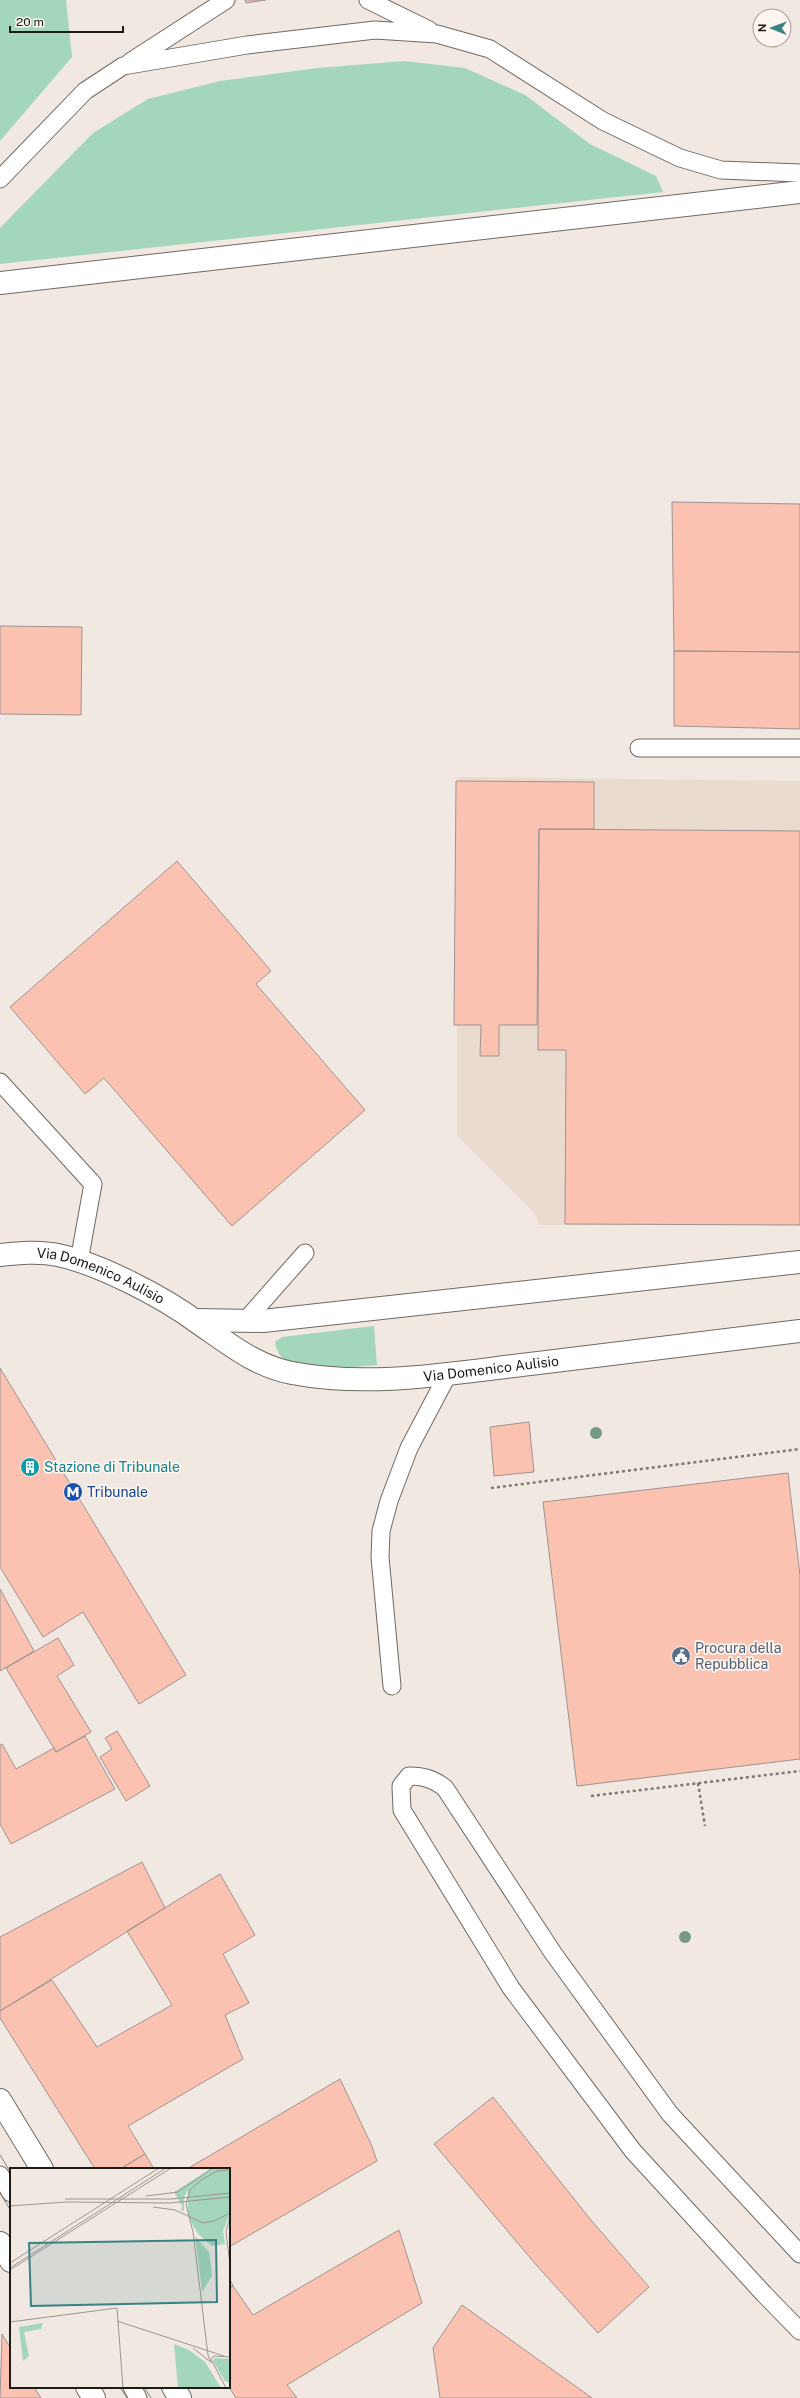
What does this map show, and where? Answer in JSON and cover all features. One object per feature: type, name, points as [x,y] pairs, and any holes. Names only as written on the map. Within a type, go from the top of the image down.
[{"type":"main road","points":[[0,283],[800,192]]},
{"type":"main road","name":"Via Domenico Aulisio","points":[[0,1255],[25,1252],[57,1254],[79,1261],[134,1285],[195,1320],[253,1361],[290,1373],[344,1379],[448,1374],[800,1331]]},
{"type":"main road","name":"Via Domenico Aulisio","points":[[195,1320],[245,1321],[800,1262]]},
{"type":"main road","points":[[0,2100],[41,2168]]},
{"type":"main road","points":[[0,2243],[10,2259]]},
{"type":"main road","points":[[88,2388],[94,2398]]},
{"type":"main road","points":[[174,2388],[180,2398]]},
{"type":"lane","points":[[0,179],[85,91],[226,0]]},
{"type":"lane","points":[[368,0],[437,34],[490,49],[603,121],[680,158],[721,170],[800,173]]},
{"type":"lane","points":[[123,66],[247,45],[375,30],[437,34]]},
{"type":"lane","points":[[639,748],[800,748]]},
{"type":"lane","points":[[0,1082],[93,1184],[79,1261]]},
{"type":"lane","points":[[245,1321],[305,1253]]},
{"type":"lane","points":[[392,1686],[380,1557],[381,1531],[389,1500],[409,1448],[448,1374]]},
{"type":"lane","points":[[800,2254],[670,2114],[553,1953],[445,1788],[434,1780],[422,1776],[409,1776],[401,1786],[400,1797],[402,1810],[511,1988],[632,2151],[800,2331]]},
{"type":"lane","points":[[0,2175],[10,2191]]},
{"type":"lane","points":[[133,2388],[138,2398]]},
{"type":"path","points":[[491,1488],[800,1449]]},
{"type":"path","points":[[591,1796],[800,1771]]},
{"type":"path","points":[[698,1783],[705,1826]]},
{"type":"shaded area","points":[[457,777],[800,781],[800,1225],[539,1225],[535,1214],[457,1136]]},
{"type":"green space","points":[[0,0],[66,0],[72,57],[0,141]]},
{"type":"green space","points":[[404,61],[465,68],[525,95],[590,144],[656,176],[663,192],[0,264],[0,228],[93,133],[148,99],[220,81],[318,68]]},
{"type":"green space","points":[[374,1326],[377,1365],[328,1368],[302,1366],[291,1363],[283,1358],[278,1351],[275,1342],[282,1337]]},
{"type":"building","points":[[245,0],[266,0],[246,3]]},
{"type":"building","points":[[672,502],[800,504],[800,652],[674,651]]},
{"type":"building","points":[[0,626],[82,627],[81,715],[0,714]]},
{"type":"building","points":[[674,651],[800,652],[800,729],[674,726]]},
{"type":"building","points":[[456,781],[594,782],[594,829],[539,829],[537,1025],[499,1025],[499,1056],[480,1056],[481,1025],[454,1025]]},
{"type":"building","points":[[539,829],[800,831],[800,1225],[565,1224],[566,1050],[538,1050]]},
{"type":"building","points":[[177,861],[271,971],[256,984],[365,1110],[232,1226],[104,1078],[85,1094],[10,1007]]},
{"type":"building","name":"Stazione di Tribunale","points":[[0,1368],[186,1675],[139,1704],[83,1612],[43,1637],[0,1567]]},
{"type":"building","points":[[529,1422],[534,1472],[494,1476],[490,1427]]},
{"type":"building","name":"Procura della Repubblica","points":[[788,1473],[800,1575],[800,1759],[577,1786],[543,1502]]},
{"type":"building","points":[[0,1589],[34,1651],[0,1671]]},
{"type":"building","points":[[58,1638],[74,1665],[57,1676],[91,1732],[56,1752],[6,1668]]},
{"type":"building","points":[[117,1731],[150,1786],[126,1801],[100,1757],[112,1749],[105,1738]]},
{"type":"building","points":[[85,1736],[115,1789],[11,1844],[0,1824],[0,1745],[2,1744],[16,1769],[54,1748],[56,1752]]},
{"type":"building","points":[[142,1862],[165,1908],[0,2011],[0,1937]]},
{"type":"building","points":[[220,1874],[255,1935],[223,1954],[249,2003],[225,2015],[243,2059],[128,2126],[145,2154],[122,2168],[94,2168],[0,2018],[0,2011],[52,1980],[97,2047],[172,2005],[127,1931]]},
{"type":"building","points":[[340,2079],[371,2144],[377,2161],[230,2246],[230,2168],[189,2168]]},
{"type":"building","points":[[493,2097],[590,2219],[649,2287],[598,2333],[538,2267],[434,2144]]},
{"type":"building","points":[[145,2154],[153,2168],[122,2168]]},
{"type":"building","points":[[399,2230],[422,2303],[287,2385],[297,2398],[236,2398],[230,2388],[230,2288],[233,2286],[253,2315]]},
{"type":"building","points":[[230,2279],[233,2286],[230,2288]]},
{"type":"building","points":[[462,2305],[592,2398],[440,2398],[433,2348]]},
{"type":"building","points":[[2,2334],[10,2347],[10,2388],[35,2388],[41,2398],[0,2398]]},
{"type":"tram line","points":[[0,2155],[10,2171]]},
{"type":"tram line","points":[[0,2193],[10,2209]]},
{"type":"tram line","points":[[121,2388],[127,2398]]},
{"type":"tram line","points":[[145,2388],[151,2398]]},
{"type":"place","name":"Stazione di Tribunale","points":[[30,1467]]},
{"type":"place","name":"Tribunale","points":[[73,1492]]},
{"type":"place","name":"Procura della Repubblica","points":[[681,1656]]}]
